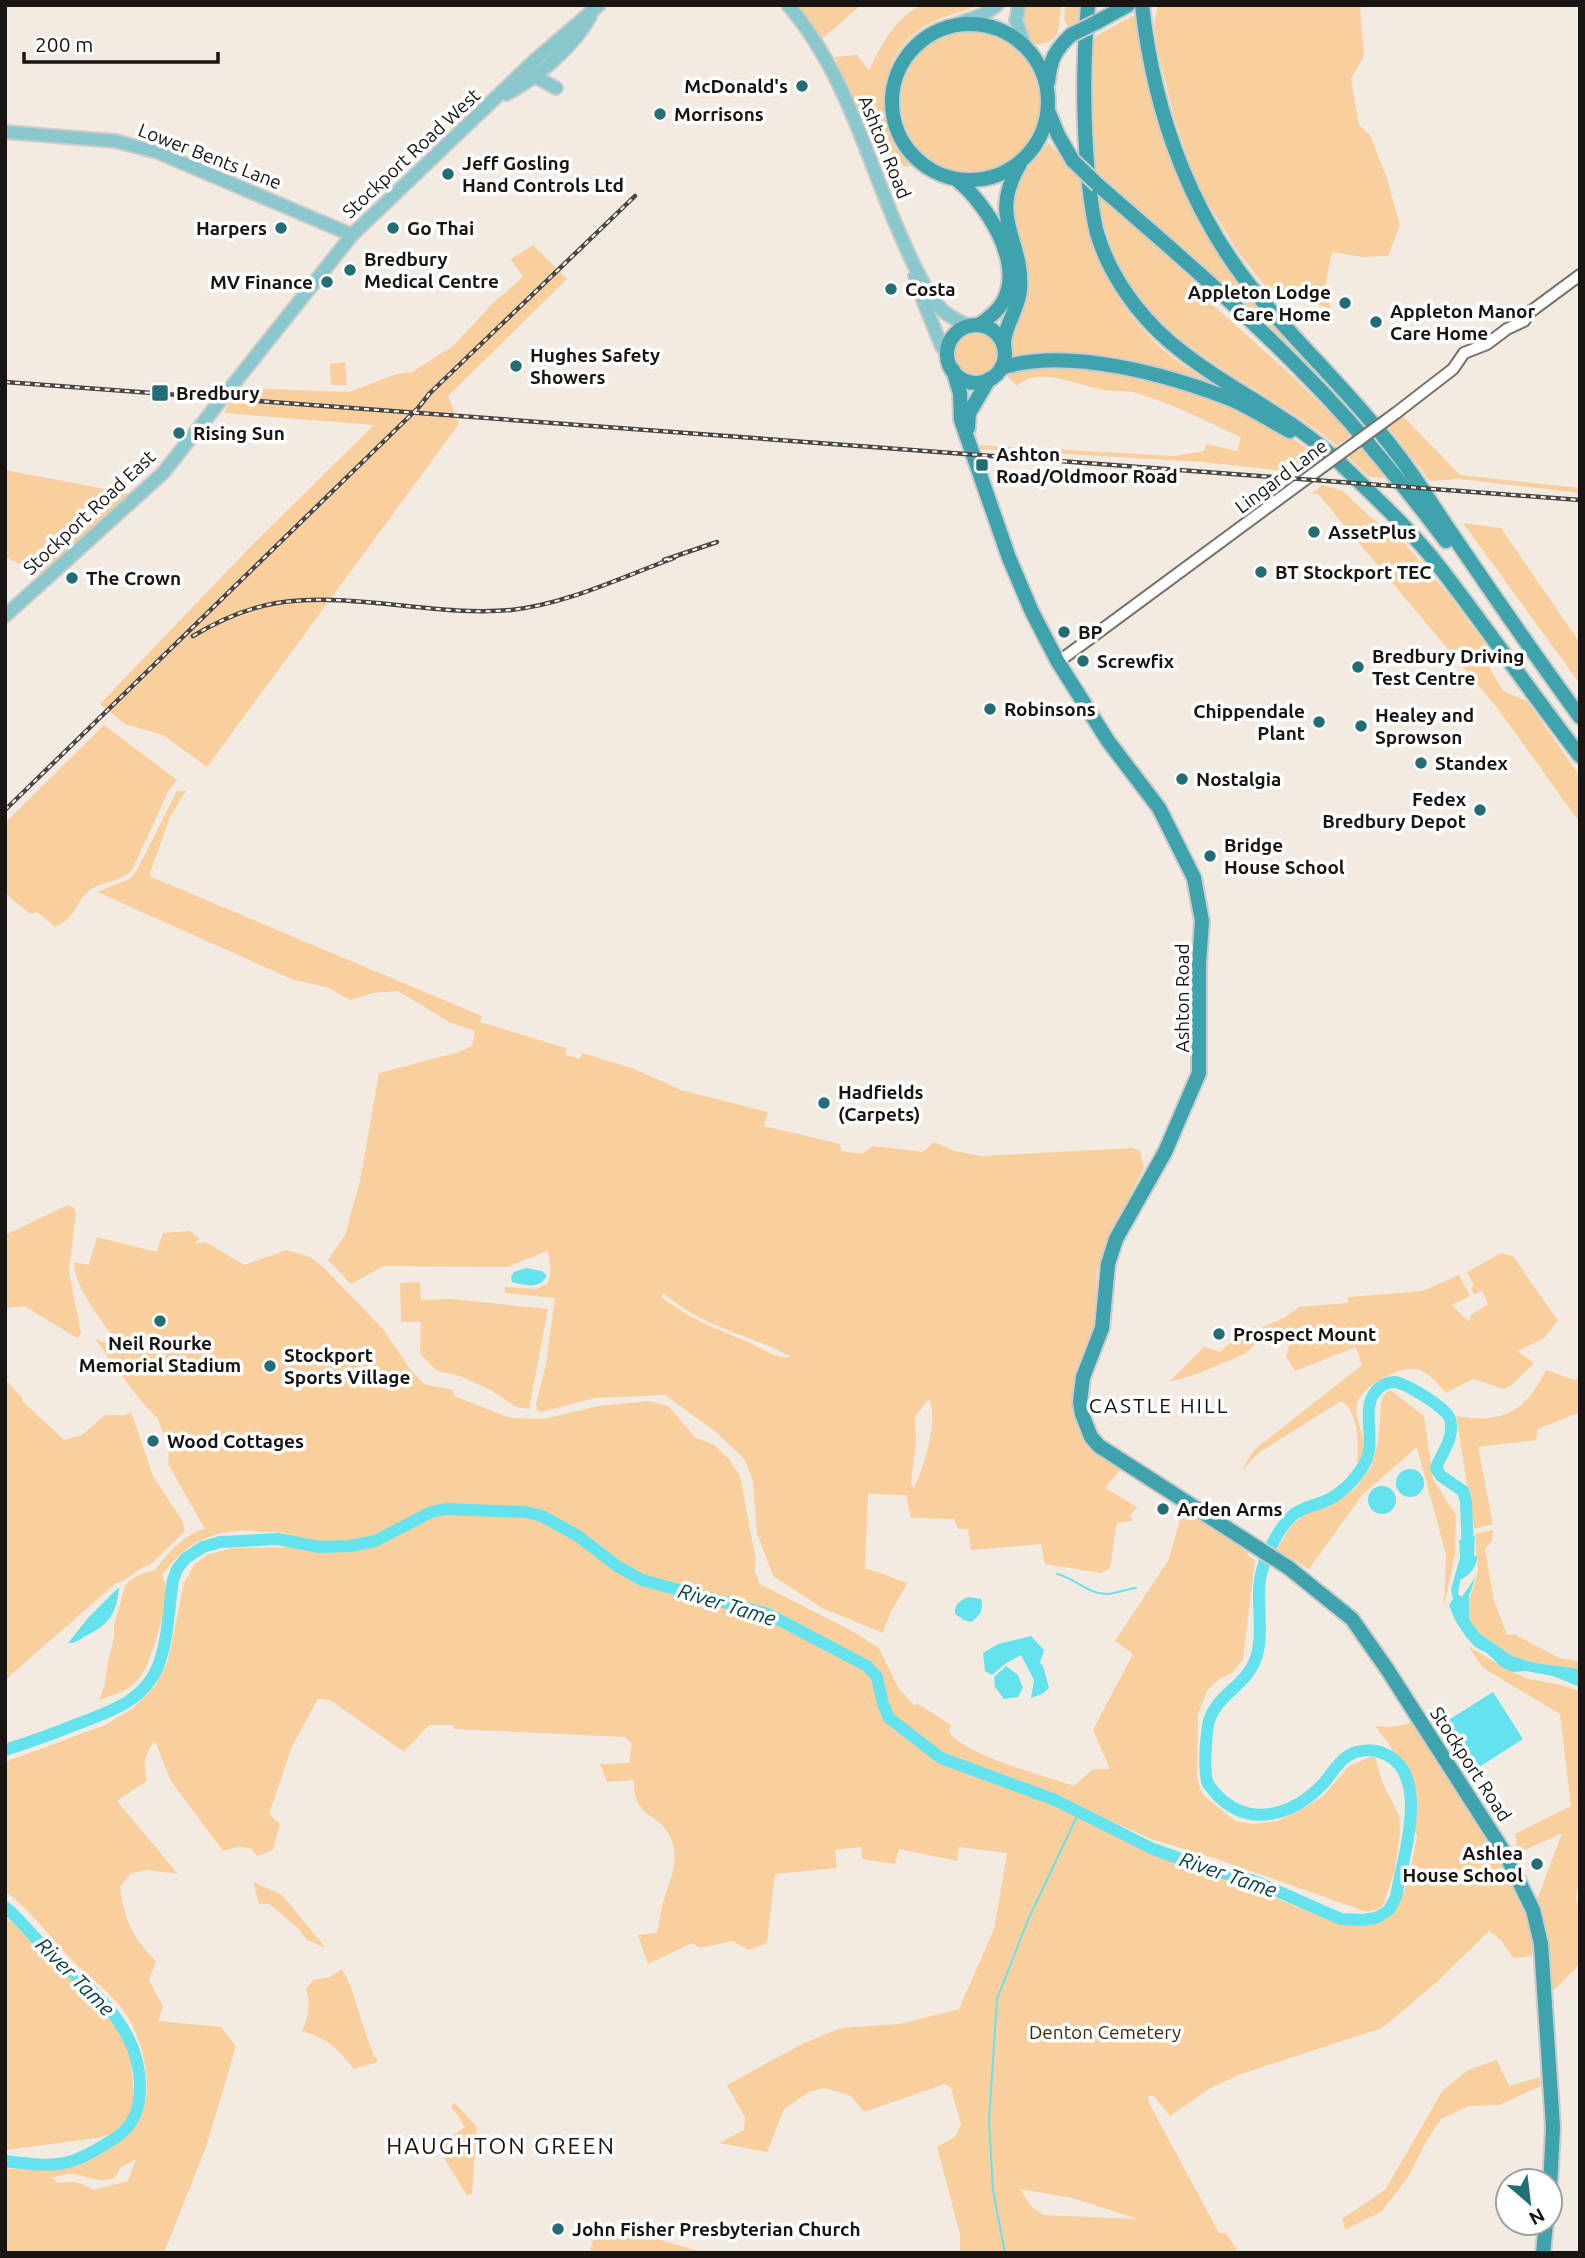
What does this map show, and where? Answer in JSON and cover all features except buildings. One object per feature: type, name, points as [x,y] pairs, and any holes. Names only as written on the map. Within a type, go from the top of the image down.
[{"type":"highway","points":[[1088,5],[1084,100],[1086,151],[1095,224],[1110,264],[1142,315],[1170,342],[1233,386],[1277,412],[1387,509],[1439,567],[1580,756]]},
{"type":"highway","points":[[1128,5],[1071,35],[1055,50],[1049,64],[1048,111],[1073,161],[1242,312],[1349,421],[1395,476],[1580,717]]},
{"type":"highway","points":[[1142,5],[1154,83],[1169,134],[1188,183],[1225,250],[1263,302],[1399,456],[1548,674]]},
{"type":"highway","points":[[1020,163],[978,180],[956,178],[925,166],[906,146],[894,115],[893,99],[899,72],[910,53],[929,35],[952,26],[977,25],[992,27],[1011,36],[1025,47],[1042,72],[1047,89]]},
{"type":"highway","points":[[1001,368],[1005,355],[1004,337],[1020,293],[1020,279],[1009,232],[1006,195],[1020,163],[1037,142],[1048,111]]},
{"type":"highway","points":[[956,178],[972,191],[997,231],[1008,265],[1007,294],[1001,305],[974,325],[954,335],[947,353],[958,376],[973,382],[989,379]]},
{"type":"highway","points":[[974,325],[995,332],[1004,348]]},
{"type":"highway","points":[[968,436],[969,413],[989,379],[1001,368],[1025,361],[1053,360],[1090,363],[1166,378],[1234,401],[1327,458]]},
{"type":"highway","name":"Ashton Road","points":[[953,370],[960,393],[961,420],[1014,570],[1032,612],[1058,662],[1108,741],[1159,808],[1194,878],[1202,921],[1199,964],[1199,1073],[1165,1152],[1116,1239],[1108,1264],[1102,1328],[1083,1377],[1080,1402],[1082,1414],[1091,1437],[1099,1446],[1289,1568]]},
{"type":"highway","name":"Stockport Road","points":[[1289,1568],[1341,1609],[1363,1633],[1506,1855],[1530,1904],[1541,1944],[1545,1994],[1553,2127],[1551,2167]]},
{"type":"main road","name":"Ashton Road","points":[[783,5],[822,55]]},
{"type":"main road","name":"Ashton Road","points":[[788,5],[832,71],[909,255],[924,303],[947,353]]},
{"type":"main road","points":[[952,26],[982,15],[997,5]]},
{"type":"main road","points":[[1019,5],[1016,20],[1025,47]]},
{"type":"main road","name":"Stockport Road West","points":[[497,99],[534,76],[581,32],[597,7]]},
{"type":"main road","name":"Stockport Road West","points":[[352,235],[534,61],[597,7]]},
{"type":"main road","points":[[534,76],[556,88]]},
{"type":"main road","name":"Lower Bents Lane","points":[[5,132],[116,141],[147,149],[352,235]]},
{"type":"main road","name":"Stockport Road East","points":[[5,616],[72,558],[163,472],[352,235]]},
{"type":"main road","name":"Ashton Road","points":[[909,255],[939,306],[951,317],[974,325]]},
{"type":"street","name":"Lingard Lane","points":[[1058,662],[1327,458],[1396,413],[1446,375],[1464,353],[1487,344],[1507,329],[1524,321],[1530,312],[1580,275]]},
{"type":"green space","points":[[796,5],[861,5],[822,39]]},
{"type":"green space","points":[[921,5],[980,5],[923,27],[906,41],[895,57],[888,74],[885,93],[893,130],[916,164],[905,167],[879,144],[869,131],[853,104],[835,57],[857,55],[869,70],[896,25]]},
{"type":"green space","points":[[1023,5],[1062,5],[1055,37],[1034,45],[1023,26]]},
{"type":"green space","points":[[1066,5],[1081,5],[1080,24],[1069,30],[1064,19]]},
{"type":"green space","points":[[1158,5],[1360,5],[1364,56],[1351,79],[1359,125],[1370,135],[1386,176],[1400,225],[1388,256],[1363,257],[1332,252],[1325,287],[1331,309],[1268,290],[1238,252],[1196,183],[1174,117],[1158,52],[1154,24]]},
{"type":"green space","points":[[1138,13],[1148,76],[1163,135],[1199,220],[1216,248],[1386,448],[1282,343],[1099,179],[1100,174],[1096,171],[1093,110],[1094,37]]},
{"type":"green space","points":[[972,31],[999,36],[1022,52],[1038,75],[1043,102],[1038,129],[1022,152],[999,168],[972,173],[945,168],[922,152],[906,129],[901,102],[906,75],[922,52],[945,36]]},
{"type":"green space","points":[[1048,143],[1081,176],[1082,202],[1094,251],[1117,296],[1149,336],[1167,353],[1230,394],[1173,375],[1012,359],[1015,229],[1012,193]]},
{"type":"green space","points":[[1098,190],[1211,286],[1203,296],[1290,374],[1352,435],[1337,446],[1187,344],[1155,316],[1129,282],[1109,241]]},
{"type":"green space","points":[[533,245],[567,279],[448,396],[459,424],[207,767],[163,735],[125,724],[100,704],[252,545],[374,425],[224,413],[239,386],[349,392],[397,374],[412,372],[453,346],[493,303],[523,277],[511,259]]},
{"type":"green space","points":[[976,329],[993,335],[999,352],[993,369],[976,375],[959,369],[953,352],[959,335]]},
{"type":"green space","points":[[345,362],[347,385],[331,385],[330,364]]},
{"type":"green space","points":[[1026,364],[1108,370],[1190,390],[1267,422],[1322,458],[1302,473],[1202,462],[980,449],[979,445],[1175,456],[1204,451],[1206,444],[1237,451],[1241,437],[1176,407],[1136,393],[1104,390],[1047,377],[1026,380],[1017,386],[1007,376],[1009,372]]},
{"type":"green space","points":[[1403,416],[1460,475],[1580,488],[1580,493],[1458,479],[1430,481],[1388,427]]},
{"type":"green space","points":[[1363,446],[1394,479],[1369,477],[1348,457]]},
{"type":"green space","points":[[5,470],[132,494],[42,574],[5,557]]},
{"type":"green space","points":[[1322,485],[1343,491],[1369,516],[1400,538],[1449,595],[1492,653],[1488,665],[1503,691],[1528,702],[1580,776],[1580,823],[1498,709],[1318,494],[1311,494]]},
{"type":"green space","points":[[1463,523],[1501,528],[1580,643],[1580,684]]},
{"type":"green space","points":[[104,725],[177,780],[169,790],[132,870],[123,877],[90,890],[68,919],[55,927],[37,912],[30,914],[5,893],[5,823]]},
{"type":"green space","points":[[177,791],[186,791],[170,817],[149,876],[482,1016],[480,1022],[566,1048],[566,1055],[580,1059],[582,1053],[632,1068],[681,1090],[768,1112],[764,1126],[840,1144],[841,1151],[862,1154],[873,1146],[923,1152],[934,1142],[954,1151],[982,1156],[1133,1148],[1140,1151],[1144,1168],[1112,1232],[1097,1271],[1098,1321],[1078,1416],[1123,1466],[1105,1488],[1137,1507],[1130,1516],[1132,1521],[1117,1523],[1110,1568],[1101,1573],[1045,1564],[1041,1544],[971,1550],[968,1529],[958,1529],[954,1519],[911,1518],[906,1495],[868,1494],[865,1569],[908,1583],[891,1611],[883,1633],[822,1608],[773,1576],[757,1533],[753,1482],[746,1461],[716,1432],[665,1395],[595,1398],[541,1412],[537,1410],[555,1298],[505,1293],[505,1287],[537,1289],[548,1283],[551,1271],[548,1251],[507,1267],[384,1266],[351,1284],[328,1260],[345,1235],[360,1181],[379,1073],[459,1052],[472,1046],[475,1031],[449,1022],[398,991],[373,993],[350,1000],[327,987],[294,980],[97,892],[130,879]],"holes":[[[663,1293],[705,1320],[791,1357],[774,1355],[704,1323],[661,1297]],[[929,1399],[932,1408],[931,1431],[926,1457],[913,1489],[911,1482],[916,1442],[915,1417]]]},
{"type":"green space","points":[[68,1205],[74,1208],[76,1213],[69,1271],[81,1334],[77,1338],[24,1306],[5,1308],[5,1235]]},
{"type":"green space","name":"Denton Cemetery","points":[[190,1231],[199,1238],[195,1244],[206,1242],[244,1265],[287,1250],[310,1257],[383,1329],[410,1369],[424,1384],[453,1390],[454,1396],[510,1418],[544,1419],[598,1406],[650,1401],[668,1406],[696,1438],[713,1444],[729,1459],[740,1476],[756,1561],[754,1570],[760,1584],[852,1631],[879,1648],[899,1689],[915,1706],[917,1703],[951,1725],[949,1731],[956,1740],[1006,1764],[1074,1786],[1093,1769],[1110,1769],[1093,1730],[1133,1654],[1115,1641],[1168,1561],[1186,1507],[1250,1550],[1247,1555],[1255,1560],[1243,1659],[1232,1673],[1219,1679],[1207,1691],[1198,1714],[1197,1778],[1202,1794],[1235,1821],[1252,1824],[1277,1821],[1324,1795],[1349,1766],[1375,1755],[1382,1782],[1399,1815],[1400,1832],[1395,1870],[1383,1905],[1367,1912],[1220,1860],[1151,1839],[1072,1804],[1070,1813],[1160,1856],[1213,1877],[1242,1885],[1323,1917],[1361,1926],[1388,1917],[1407,1886],[1417,1837],[1391,1747],[1375,1726],[1390,1727],[1412,1723],[1517,1885],[1533,1944],[1532,1956],[1513,1958],[1501,1940],[1489,1931],[1437,1982],[1382,2028],[1244,2073],[1212,2087],[1170,2116],[1154,2096],[1148,2096],[1150,2105],[1219,2233],[1226,2233],[1239,2253],[960,2253],[960,2234],[937,2147],[955,2137],[961,2124],[951,2088],[945,2084],[864,2112],[851,2096],[825,2088],[809,2092],[784,2109],[767,2152],[719,2143],[744,2130],[745,2118],[727,2085],[802,2044],[841,2028],[899,2024],[959,2009],[994,1929],[1007,1853],[959,1847],[957,1861],[899,1849],[895,1864],[862,1859],[861,1847],[835,1850],[837,1868],[775,1874],[767,1943],[749,1950],[732,1941],[700,1948],[692,1943],[648,1964],[638,1935],[657,1933],[675,1858],[667,1831],[638,1803],[634,1780],[607,1782],[600,1764],[629,1763],[632,1744],[625,1737],[454,1729],[453,1725],[429,1725],[404,1752],[330,1700],[318,1699],[292,1746],[269,1814],[280,1824],[273,1850],[257,1856],[251,1848],[238,1847],[223,1851],[171,1781],[155,1741],[145,1760],[147,1781],[117,1801],[178,1874],[148,1870],[131,1873],[120,1887],[131,1928],[156,1961],[149,1980],[163,2007],[158,2021],[221,2027],[236,2046],[206,2147],[164,2253],[5,2253],[5,2169],[64,2168],[111,2146],[133,2129],[141,2117],[147,2087],[143,2055],[125,2013],[5,1891],[5,1762],[105,1725],[133,1708],[155,1686],[168,1660],[184,1583],[194,1565],[207,1555],[232,1548],[297,1547],[286,1533],[249,1531],[217,1534],[189,1548],[175,1559],[162,1575],[166,1586],[165,1605],[154,1646],[141,1676],[127,1688],[99,1700],[105,1684],[114,1625],[125,1586],[138,1576],[154,1571],[183,1540],[205,1529],[168,1464],[169,1450],[158,1419],[141,1401],[95,1339],[114,1346],[118,1344],[84,1294],[74,1262],[89,1265],[97,1237],[157,1252],[163,1233]],"holes":[[[136,2159],[128,2181],[93,2190],[77,2182],[58,2183],[52,2178],[70,2174],[98,2180],[115,2178],[120,2168]],[[1020,2189],[1072,2198],[1138,2219],[1044,2215],[1032,2207]]]},
{"type":"green space","points":[[1501,1253],[1513,1256],[1558,1321],[1543,1339],[1517,1351],[1534,1363],[1512,1385],[1504,1389],[1473,1379],[1446,1393],[1429,1375],[1416,1369],[1391,1374],[1373,1384],[1357,1404],[1357,1419],[1364,1447],[1359,1463],[1354,1419],[1341,1401],[1260,1452],[1240,1472],[1254,1450],[1362,1365],[1356,1347],[1295,1371],[1286,1356],[1290,1342],[1285,1335],[1272,1332],[1261,1338],[1245,1354],[1197,1374],[1169,1382],[1204,1347],[1220,1352],[1235,1338],[1254,1334],[1299,1307],[1348,1303],[1348,1297],[1423,1291],[1459,1275],[1470,1296],[1452,1305],[1469,1322],[1471,1315],[1488,1304],[1482,1291],[1474,1295],[1471,1288],[1474,1286],[1467,1272]]},
{"type":"green space","points":[[420,1282],[421,1300],[451,1299],[548,1309],[529,1409],[516,1407],[491,1390],[460,1376],[437,1371],[420,1354],[421,1322],[401,1322],[400,1283]]},
{"type":"green space","points":[[1546,1370],[1575,1380],[1580,1378],[1580,1412],[1538,1429],[1536,1440],[1478,1447],[1493,1524],[1474,1529],[1456,1416],[1487,1418],[1511,1412],[1530,1396]]},
{"type":"green space","points":[[5,1379],[22,1401],[64,1440],[82,1435],[105,1415],[125,1415],[131,1412],[153,1476],[182,1520],[185,1531],[150,1565],[116,1583],[5,1680]]},
{"type":"green space","points":[[1389,1390],[1424,1416],[1433,1479],[1456,1515],[1455,1554],[1444,1607],[1446,1555],[1417,1447],[1363,1494],[1309,1569],[1276,1550],[1291,1526],[1305,1514],[1330,1504],[1355,1489],[1371,1467],[1378,1442],[1382,1397]]},
{"type":"green space","points":[[1493,1530],[1492,1541],[1485,1549],[1494,1600],[1507,1635],[1514,1634],[1559,1658],[1580,1661],[1580,1669],[1534,1663],[1512,1656],[1472,1625],[1469,1619],[1469,1602],[1478,1572],[1475,1534]]},
{"type":"green space","points":[[1468,1646],[1528,1679],[1580,1691],[1580,1876],[1576,1897],[1580,1920],[1580,1959],[1576,1968],[1553,1991],[1545,1931],[1537,1900],[1562,1833],[1518,1853],[1515,1834],[1571,1806],[1560,1714],[1483,1668]]},
{"type":"green space","points":[[253,1882],[282,1895],[326,1948],[307,1940],[299,1929],[269,1904],[259,1904]]},
{"type":"green space","points":[[5,1917],[108,2016],[119,2028],[127,2044],[131,2060],[133,2109],[129,2117],[111,2134],[5,2150]]},
{"type":"green space","points":[[342,1969],[378,2062],[354,2069],[332,2045],[302,2031],[309,2011],[306,1989],[313,1980],[330,1977]]},
{"type":"green space","points":[[1497,2060],[1509,2086],[1540,2077],[1541,2086],[1499,2105],[1469,2106],[1441,2119],[1408,2177],[1381,2212],[1345,2230],[1342,2219],[1385,2190],[1443,2090],[1468,2070]]},
{"type":"green space","points":[[455,2103],[477,2127],[472,2194],[467,2195],[436,2146],[465,2127],[451,2106]]},
{"type":"green space","points":[[606,2224],[705,2253],[589,2253],[597,2228]]},
{"type":"water","points":[[526,1268],[542,1271],[547,1276],[536,1285],[512,1282],[514,1272]]},
{"type":"water","points":[[1410,1469],[1420,1473],[1424,1483],[1420,1493],[1410,1497],[1400,1493],[1396,1483],[1400,1473]]},
{"type":"water","points":[[1382,1486],[1392,1490],[1396,1500],[1392,1510],[1382,1514],[1372,1510],[1368,1500],[1372,1490]]},
{"type":"water","points":[[1475,1536],[1476,1564],[1470,1573],[1460,1580],[1458,1594],[1462,1597],[1476,1576],[1469,1596],[1469,1619],[1479,1633],[1512,1656],[1535,1663],[1580,1669],[1580,1687],[1553,1676],[1526,1671],[1512,1672],[1475,1647],[1466,1637],[1449,1605],[1453,1599],[1451,1589],[1460,1558],[1459,1540]]},
{"type":"water","points":[[119,1587],[116,1605],[110,1618],[78,1641],[68,1643],[88,1618]]},
{"type":"water","points":[[968,1597],[981,1599],[982,1603],[981,1612],[971,1622],[955,1614],[957,1605]]},
{"type":"water","points":[[1031,1636],[1044,1650],[1040,1663],[1049,1688],[1031,1698],[1034,1680],[1021,1655],[992,1675],[985,1671],[983,1653],[998,1644]]},
{"type":"water","points":[[1006,1666],[1018,1675],[1023,1688],[1018,1697],[1004,1699],[995,1687],[994,1677]]},
{"type":"water","points":[[1493,1692],[1523,1739],[1473,1771],[1442,1724]]},
{"type":"waterway","name":"River Tame","points":[[5,1750],[113,1710],[135,1697],[144,1688],[152,1678],[161,1656],[177,1569],[186,1558],[203,1547],[220,1542],[278,1539],[319,1547],[350,1546],[375,1541],[431,1512],[445,1509],[526,1512],[542,1516],[578,1536],[617,1566],[642,1580],[768,1614],[867,1666],[877,1677],[889,1718],[941,1758],[1055,1800],[1153,1849],[1217,1872],[1252,1880],[1341,1919],[1363,1920],[1376,1918],[1389,1910],[1396,1897],[1408,1841],[1411,1798],[1407,1780],[1399,1765],[1381,1752],[1358,1752],[1344,1758],[1321,1786],[1297,1804],[1271,1814],[1244,1812],[1230,1806],[1208,1784],[1205,1762],[1209,1721],[1218,1704],[1244,1678],[1254,1663],[1260,1636],[1260,1580],[1272,1545],[1291,1517],[1336,1495],[1353,1481],[1368,1454],[1371,1398],[1384,1385],[1400,1383],[1434,1403],[1450,1419],[1451,1432],[1436,1468],[1441,1476],[1463,1491],[1466,1502],[1468,1554]]},
{"type":"waterway","points":[[1057,1574],[1099,1593],[1110,1594],[1136,1588]]},
{"type":"waterway","points":[[1005,2253],[993,2190],[989,2121],[997,1999],[1028,1920],[1079,1812]]},
{"type":"waterway","name":"River Tame","points":[[5,1907],[92,1991],[120,2024],[131,2043],[138,2064],[140,2087],[139,2104],[130,2124],[119,2135],[97,2149],[61,2164],[5,2161]]},
{"type":"railway","points":[[5,810],[635,196]]},
{"type":"railway","points":[[5,382],[1580,500]]},
{"type":"railway","points":[[664,560],[717,542]]},
{"type":"railway","points":[[193,636],[223,620],[255,608],[306,600],[482,611],[532,607],[594,589],[674,558]]},
{"type":"place","name":"McDonald's","points":[[802,86]]},
{"type":"place","name":"Morrisons","points":[[660,114]]},
{"type":"place","name":"Jeff Gosling Hand Controls Ltd","points":[[448,174]]},
{"type":"place","name":"Harpers","points":[[281,228]]},
{"type":"place","name":"Go Thai","points":[[393,228]]},
{"type":"place","name":"Bredbury Medical Centre","points":[[350,270]]},
{"type":"place","name":"MV Finance","points":[[327,282]]},
{"type":"place","name":"Costa","points":[[891,289]]},
{"type":"place","name":"Appleton Lodge Care Home","points":[[1345,303]]},
{"type":"place","name":"Appleton Manor Care Home","points":[[1376,322]]},
{"type":"place","name":"Hughes Safety Showers","points":[[516,366]]},
{"type":"place","name":"Bredbury","points":[[160,393]]},
{"type":"place","name":"Rising Sun","points":[[179,433]]},
{"type":"place","name":"Ashton Road/Oldmoor Road","points":[[982,465]]},
{"type":"place","name":"AssetPlus","points":[[1314,532]]},
{"type":"place","name":"BT Stockport TEC","points":[[1261,572]]},
{"type":"place","name":"The Crown","points":[[72,578]]},
{"type":"place","name":"BP","points":[[1064,632]]},
{"type":"place","name":"Screwfix","points":[[1083,661]]},
{"type":"place","name":"Bredbury Driving Test Centre","points":[[1358,667]]},
{"type":"place","name":"Robinsons","points":[[990,709]]},
{"type":"place","name":"Chippendale Plant","points":[[1319,722]]},
{"type":"place","name":"Healey and Sprowson","points":[[1361,726]]},
{"type":"place","name":"Standex","points":[[1421,763]]},
{"type":"place","name":"Nostalgia","points":[[1182,779]]},
{"type":"place","name":"Fedex Bredbury Depot","points":[[1480,810]]},
{"type":"place","name":"Bridge House School","points":[[1210,856]]},
{"type":"place","name":"Hadfields (Carpets)","points":[[824,1103]]},
{"type":"place","name":"Neil Rourke Memorial Stadium","points":[[160,1321]]},
{"type":"place","name":"Prospect Mount","points":[[1219,1334]]},
{"type":"place","name":"Stockport Sports Village","points":[[270,1366]]},
{"type":"place","name":"Wood Cottages","points":[[153,1441]]},
{"type":"place","name":"Arden Arms","points":[[1163,1509]]},
{"type":"place","name":"Ashlea House School","points":[[1537,1864]]},
{"type":"place","name":"John Fisher Presbyterian Church","points":[[558,2229]]},
{"type":"district","name":"CASTLE HILL","points":[[1159,1406]]},
{"type":"district","name":"HAUGHTON GREEN","points":[[501,2146]]}]
